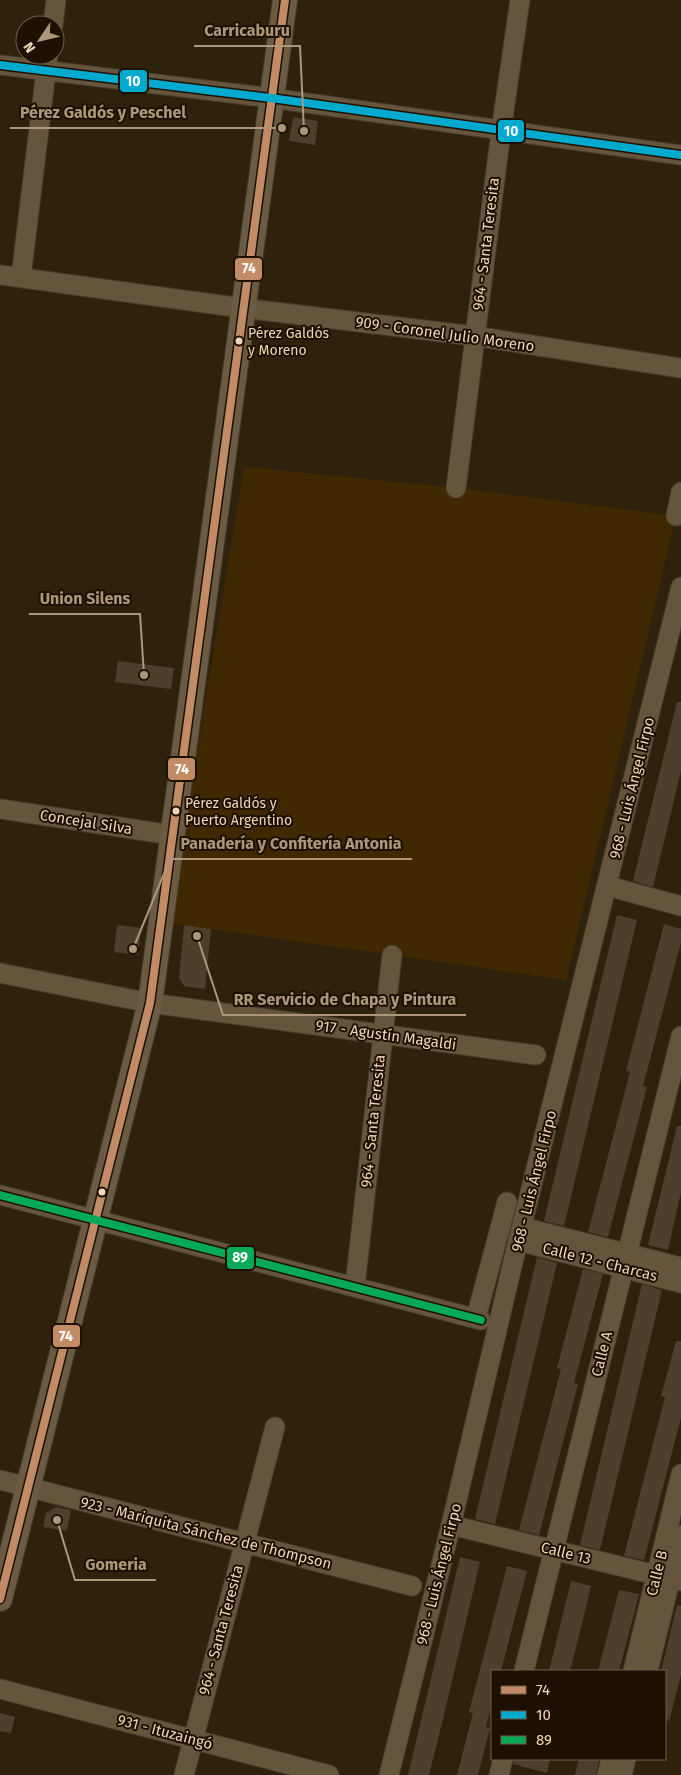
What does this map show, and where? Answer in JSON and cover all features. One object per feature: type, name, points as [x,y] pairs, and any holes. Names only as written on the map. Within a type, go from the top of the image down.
[{"type":"main road","points":[[0,1600],[150,1003],[242,308],[285,0]]},
{"type":"street","points":[[54,15],[56,0]]},
{"type":"street","name":"964 - Santa Teresita","points":[[456,488],[474,336],[520,0]]},
{"type":"street","points":[[0,65],[15,64]]},
{"type":"street","points":[[21,277],[47,65]]},
{"type":"street","points":[[60,65],[271,98],[681,156]]},
{"type":"street","name":"909 - Coronel Julio Moreno","points":[[0,275],[242,308],[474,336],[681,368]]},
{"type":"street","points":[[676,516],[681,492]]},
{"type":"street","name":"968 - Luis Ángel Firpo","points":[[389,1775],[520,1234],[681,586]]},
{"type":"street","name":"Concejal Silva","points":[[0,809],[172,835]]},
{"type":"street","points":[[608,886],[681,906]]},
{"type":"street","name":"964 - Santa Teresita","points":[[355,1286],[392,955]]},
{"type":"street","name":"917 - Agustín Magaldi","points":[[0,973],[150,1003],[536,1055]]},
{"type":"street","name":"Calle A","points":[[524,1670],[681,1036]]},
{"type":"street","points":[[0,1195],[479,1319],[507,1202]]},
{"type":"street","name":"Calle 12 - Charcas","points":[[520,1234],[625,1261],[681,1283]]},
{"type":"street","name":"Calle 12 - Charcas","points":[[625,1261],[681,1267]]},
{"type":"street","name":"964 - Santa Teresita","points":[[184,1775],[192,1738],[275,1426]]},
{"type":"street","name":"Calle B","points":[[632,1670],[669,1578],[681,1474]]},
{"type":"street","name":"923 - Mariquita Sánchez de Thompson","points":[[0,1480],[245,1541],[412,1586]]},
{"type":"street","name":"Calle 13","points":[[451,1524],[669,1578]]},
{"type":"street","name":"Calle B","points":[[648,1670],[669,1578],[681,1535]]},
{"type":"street","name":"931 - Ituzaingó","points":[[0,1689],[329,1775]]},
{"type":"street","points":[[499,1775],[503,1760]]},
{"type":"street","points":[[607,1775],[611,1760]]},
{"type":"street","points":[[622,1775],[626,1760]]},
{"type":"shaded area","points":[[244,467],[456,488],[676,516],[566,980],[169,923]]},
{"type":"building","points":[[293,117],[318,121],[315,145],[289,141]]},
{"type":"building","points":[[118,661],[174,668],[171,689],[115,682]]},
{"type":"building","points":[[677,702],[681,702],[681,771],[653,887],[633,881]]},
{"type":"building","points":[[617,915],[637,920],[564,1226],[544,1221]]},
{"type":"building","points":[[664,924],[681,929],[681,942],[643,1086],[647,1087],[608,1237],[588,1232],[630,1072],[626,1071]]},
{"type":"building","points":[[117,925],[141,928],[138,955],[114,952]]},
{"type":"building","points":[[184,925],[211,929],[205,989],[184,986],[179,978]]},
{"type":"building","points":[[677,1126],[681,1126],[681,1192],[668,1250],[648,1245]]},
{"type":"building","points":[[537,1257],[557,1263],[495,1524],[475,1519]]},
{"type":"building","points":[[583,1269],[603,1274],[574,1383],[578,1384],[539,1535],[519,1530],[561,1369],[557,1368]]},
{"type":"building","points":[[642,1284],[662,1290],[600,1550],[580,1545]]},
{"type":"building","points":[[676,1341],[681,1341],[681,1418],[644,1560],[624,1556],[665,1397],[661,1396]]},
{"type":"building","points":[[56,1507],[71,1510],[67,1531],[43,1527],[46,1513]]},
{"type":"building","points":[[460,1557],[480,1562],[443,1719],[429,1775],[408,1775]]},
{"type":"building","points":[[507,1566],[527,1571],[501,1670],[491,1670],[491,1707],[486,1727],[490,1728],[478,1775],[457,1775],[473,1713],[469,1712]]},
{"type":"building","points":[[571,1581],[591,1586],[570,1670],[549,1670]]},
{"type":"building","points":[[619,1590],[639,1594],[619,1670],[598,1670]]},
{"type":"building","points":[[677,1605],[681,1606],[681,1675],[669,1721],[666,1720],[666,1670],[661,1670]]},
{"type":"building","points":[[0,1713],[15,1717],[11,1733],[0,1731]]},
{"type":"building","points":[[514,1760],[550,1760],[547,1773],[513,1764]]},
{"type":"building","points":[[579,1760],[599,1760],[596,1775],[575,1775]]},
{"type":"transit line","name":"74","points":[[0,1599],[150,1003],[285,0]]},
{"type":"transit line","name":"10","points":[[0,65],[271,98],[681,155]]},
{"type":"transit line","name":"89","points":[[0,1195],[481,1320]]},
{"type":"place","name":"Pérez Galdós y Peschel","points":[[282,128]]},
{"type":"place","name":"Carricaburu","points":[[304,131]]},
{"type":"place","name":"Pérez Galdós y Moreno","points":[[239,341]]},
{"type":"place","name":"Union Silens","points":[[144,675]]},
{"type":"place","name":"Pérez Galdós y Puerto Argentino","points":[[176,811]]},
{"type":"place","name":"RR Servicio de Chapa y Pintura","points":[[197,936]]},
{"type":"place","name":"Panadería y Confitería Antonia","points":[[133,949]]},
{"type":"place","name":"Gomeria","points":[[57,1520]]}]
